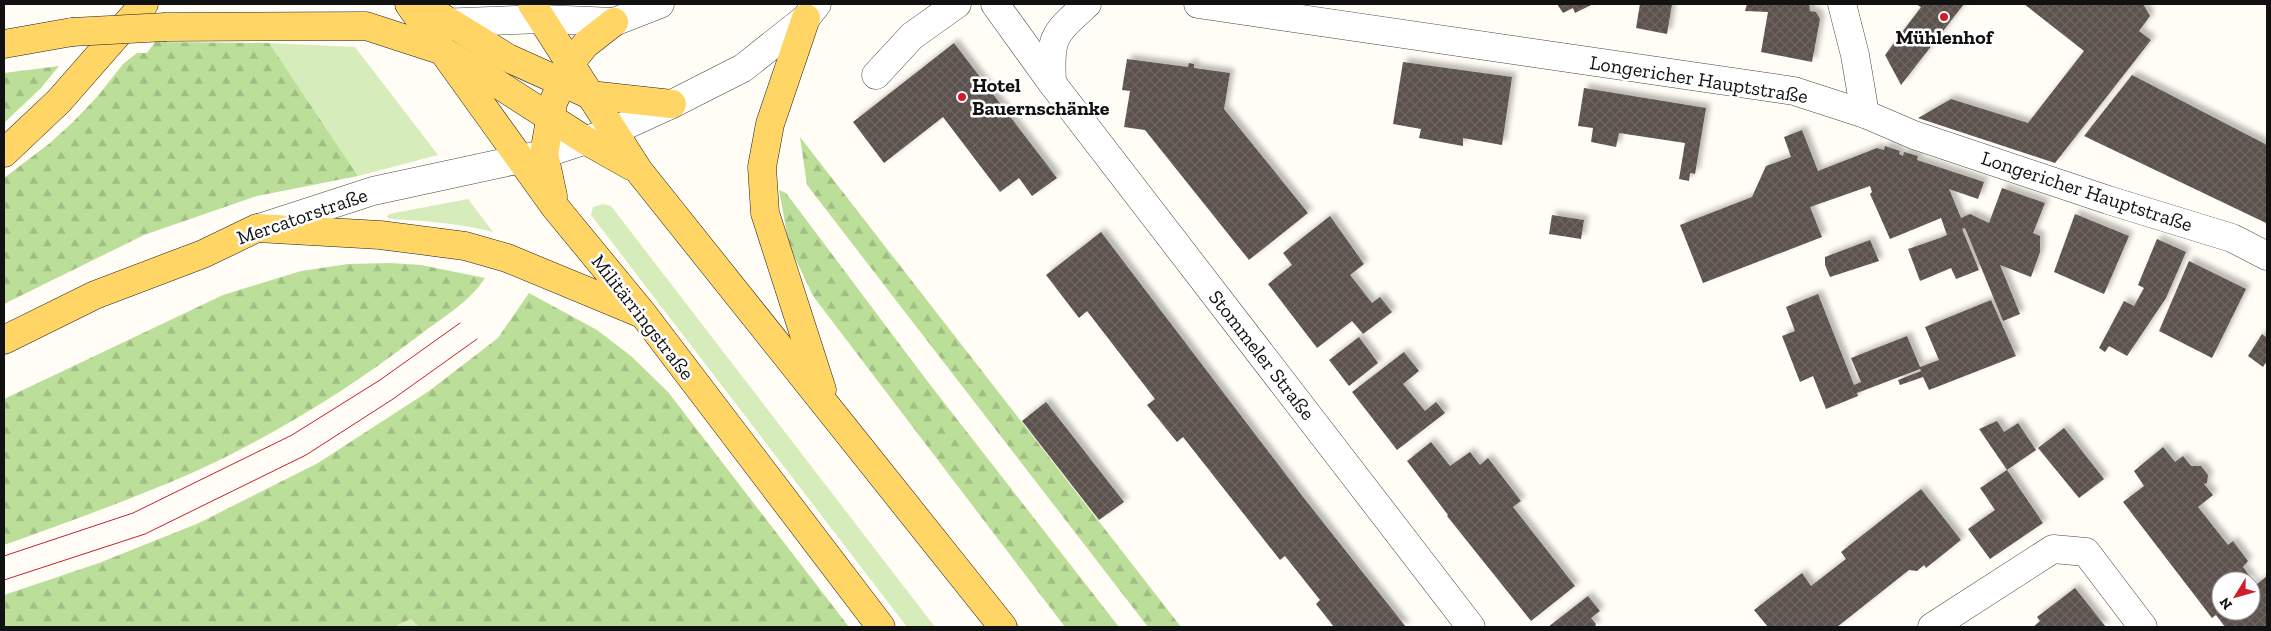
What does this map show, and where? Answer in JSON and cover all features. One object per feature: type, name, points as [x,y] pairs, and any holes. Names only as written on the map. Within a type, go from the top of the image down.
[{"type":"main road","points":[[4,153],[59,101],[144,4]]},
{"type":"main road","points":[[418,10],[443,52],[532,156],[550,117],[552,103],[566,73],[586,44],[614,22]]},
{"type":"main road","points":[[812,11],[770,124],[762,167],[765,213],[828,408]]},
{"type":"main road","points":[[537,12],[566,73],[590,95],[639,171],[1003,627]]},
{"type":"main road","points":[[451,23],[508,58],[566,73]]},
{"type":"main road","points":[[4,44],[72,32],[166,27],[366,26],[443,52],[479,72],[585,140],[602,148],[639,171]]},
{"type":"main road","points":[[590,95],[672,104]]},
{"type":"main road","name":"Militärringstraße","points":[[532,156],[555,207],[642,314],[882,627]]},
{"type":"main road","points":[[257,228],[380,235],[464,246],[507,258],[642,314]]},
{"type":"main road","name":"Mercatorstraße","points":[[4,340],[95,296],[202,254],[257,228]]},
{"type":"street","points":[[366,26],[418,10],[451,23],[537,12],[614,22],[660,4]]},
{"type":"street","points":[[876,76],[912,36],[957,4]]},
{"type":"street","name":"Stommeler Straße","points":[[995,4],[1052,83],[1471,627]]},
{"type":"street","points":[[1052,83],[1051,53],[1059,30],[1088,4]]},
{"type":"street","name":"Longericher Hauptstraße","points":[[1198,4],[1794,91],[1865,114],[1914,135],[2232,238],[2267,256]]},
{"type":"street","points":[[1842,4],[1855,55],[1865,114]]},
{"type":"street","name":"Mercatorstraße","points":[[257,228],[373,191],[532,156],[613,131],[743,68],[812,11]]},
{"type":"street","points":[[1932,627],[2053,549],[2086,552],[2144,627]]},
{"type":"green space","points":[[155,42],[269,43],[358,176],[257,196],[144,235],[4,304],[4,178],[50,143],[73,122],[97,97],[123,64],[137,53],[147,53]]},
{"type":"green space","points":[[269,43],[355,47],[438,155],[358,176]]},
{"type":"green space","points":[[59,66],[41,88],[4,123],[4,73]]},
{"type":"green space","points":[[800,137],[1181,627],[1148,627],[807,185]]},
{"type":"green space","points":[[779,190],[786,193],[928,382],[1119,627],[1065,627],[813,296],[789,245]]},
{"type":"green space","points":[[468,199],[493,232],[455,224],[390,219],[387,217],[389,214]]},
{"type":"green space","points":[[603,204],[611,206],[935,627],[907,627],[591,215],[593,207]]},
{"type":"green space","points":[[390,263],[421,265],[485,278],[463,303],[365,375],[253,443],[171,482],[4,545],[4,399],[223,295],[301,271],[348,264]]},
{"type":"green space","points":[[529,293],[597,330],[631,356],[668,392],[849,627],[419,627],[411,619],[394,627],[4,627],[4,595],[99,563],[199,523],[318,463],[429,391],[498,338]]},
{"type":"green space","points":[[411,619],[419,627],[394,627]]},
{"type":"building","points":[[1557,4],[1593,4],[1575,13],[1573,8],[1563,13]]},
{"type":"building","points":[[1640,4],[1672,4],[1667,34],[1636,28]]},
{"type":"building","points":[[1747,4],[1809,4],[1810,11],[1816,12],[1820,19],[1812,62],[1761,52],[1768,12],[1745,11]]},
{"type":"building","points":[[1916,4],[1964,4],[1901,85],[1885,55],[1921,7]]},
{"type":"building","points":[[2024,4],[2143,4],[2150,16],[2139,31],[2151,40],[2055,163],[1918,118],[1951,99],[2028,123],[2084,51]]},
{"type":"building","points":[[954,43],[1057,178],[1032,196],[1019,178],[1000,192],[943,117],[884,163],[853,122]]},
{"type":"building","points":[[1127,59],[1188,67],[1189,63],[1194,64],[1194,68],[1230,73],[1224,109],[1308,213],[1249,260],[1145,130],[1124,127],[1130,91],[1122,90]]},
{"type":"building","points":[[1403,62],[1512,77],[1502,145],[1463,138],[1463,146],[1419,138],[1421,129],[1393,124]]},
{"type":"building","points":[[2132,75],[2267,145],[2266,223],[2084,136]]},
{"type":"building","points":[[1584,88],[1706,108],[1695,174],[1690,173],[1689,181],[1679,179],[1685,143],[1619,133],[1616,147],[1591,142],[1593,128],[1578,126]]},
{"type":"building","points":[[1802,130],[1818,171],[1877,148],[1884,150],[1885,146],[1900,151],[1899,154],[1903,156],[1904,152],[1918,156],[1917,160],[1984,182],[1978,199],[1949,189],[1961,218],[1970,214],[1989,223],[2002,188],[2045,203],[2033,233],[2040,236],[2040,252],[2031,277],[2000,265],[2020,314],[2003,321],[1965,228],[1962,229],[1979,270],[1956,279],[1951,268],[1920,281],[1908,249],[1947,235],[1941,218],[1890,239],[1870,194],[1872,192],[1870,186],[1810,207],[1822,237],[1703,283],[1680,225],[1752,197],[1766,166],[1791,157],[1784,137]]},
{"type":"building","points":[[2075,214],[2129,236],[2104,294],[2054,272]]},
{"type":"building","points":[[1552,215],[1584,220],[1581,239],[1549,234]]},
{"type":"building","points":[[1330,216],[1364,264],[1350,275],[1372,303],[1380,297],[1392,312],[1363,334],[1352,321],[1317,348],[1268,284],[1292,265],[1283,253]]},
{"type":"building","points":[[1101,232],[1303,497],[1406,627],[1334,627],[1316,604],[1320,600],[1285,556],[1280,560],[1183,437],[1177,442],[1147,405],[1155,399],[1087,311],[1079,318],[1046,275]]},
{"type":"building","points":[[2157,239],[2186,252],[2166,298],[2127,356],[2109,346],[2105,352],[2099,348],[2124,301],[2134,306],[2144,288],[2138,285]]},
{"type":"building","points":[[1870,240],[1879,261],[1830,277],[1825,265],[1825,257]]},
{"type":"building","points":[[2189,261],[2246,289],[2212,358],[2159,331]]},
{"type":"building","points":[[1818,294],[1854,385],[1861,382],[1851,358],[1907,336],[1920,367],[1939,360],[1925,327],[1991,300],[2016,356],[1929,390],[1923,377],[1900,385],[1898,380],[1921,371],[1920,369],[1857,393],[1858,396],[1826,409],[1813,376],[1800,382],[1782,336],[1795,331],[1786,307]]},
{"type":"building","points":[[2262,334],[2267,338],[2267,361],[2263,367],[2248,356]]},
{"type":"building","points":[[1359,337],[1378,363],[1349,386],[1329,360]]},
{"type":"building","points":[[1404,352],[1419,371],[1403,384],[1425,411],[1436,402],[1445,413],[1397,450],[1352,392]]},
{"type":"building","points":[[1046,402],[1124,502],[1099,520],[1022,421]]},
{"type":"building","points":[[1997,421],[2004,432],[2018,423],[2036,450],[2007,470],[1979,429]]},
{"type":"building","points":[[2064,428],[2104,479],[2079,498],[2038,448]]},
{"type":"building","points":[[1431,442],[1450,466],[1470,452],[1480,465],[1488,458],[1521,501],[1513,507],[1575,586],[1531,621],[1447,516],[1407,461]]},
{"type":"building","points":[[2163,447],[2175,462],[2183,456],[2191,466],[2201,466],[2208,475],[2207,483],[2204,484],[2213,495],[2198,507],[2228,545],[2233,541],[2248,561],[2243,567],[2246,571],[2211,571],[2211,617],[2123,502],[2144,486],[2134,471]]},
{"type":"building","points":[[2007,470],[2043,523],[1990,559],[1968,529],[1995,510],[1980,488]]},
{"type":"building","points":[[1921,489],[1961,540],[1926,568],[1924,565],[1917,571],[1909,570],[1837,627],[1768,627],[1754,610],[1802,573],[1811,586],[1846,559],[1841,552]]},
{"type":"building","points":[[2267,576],[2267,627],[2225,627],[2220,621],[2261,621],[2261,581]]},
{"type":"building","points":[[2075,588],[2106,627],[2033,627],[2040,621],[2037,617]]},
{"type":"building","points":[[1588,596],[1600,611],[1591,618],[1596,624],[1595,627],[1548,627]]},
{"type":"tram line","points":[[4,556],[133,513],[292,435],[380,380],[460,323]]},
{"type":"tram line","points":[[4,580],[145,534],[306,455],[393,399],[477,339]]},
{"type":"place","name":"Mühlenhof","points":[[1944,17]]},
{"type":"place","name":"Hotel Bauernschänke","points":[[962,97]]}]
